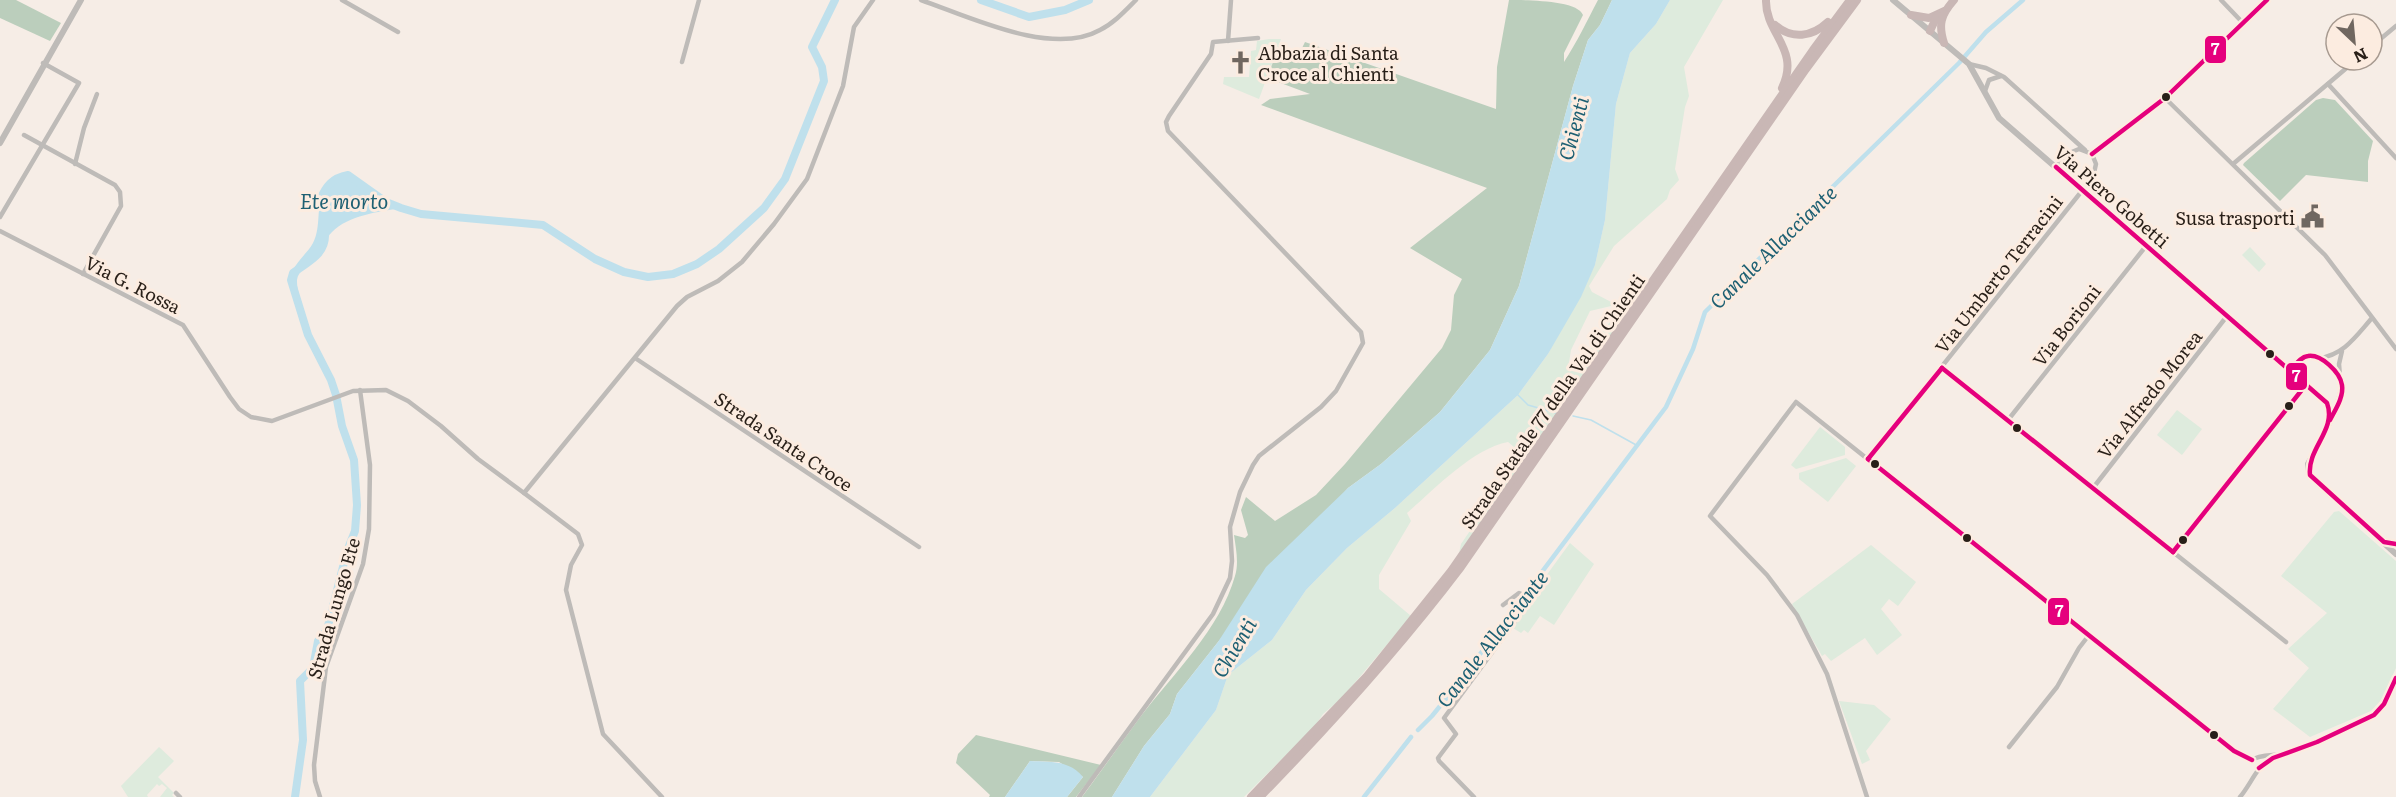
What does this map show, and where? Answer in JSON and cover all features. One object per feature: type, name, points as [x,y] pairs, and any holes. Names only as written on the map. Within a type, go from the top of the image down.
[{"type":"highway","points":[[1724,177],[1733,158],[1779,93],[1786,77],[1788,56],[1767,13],[1766,0]]},
{"type":"highway","points":[[1771,21],[1784,32],[1804,36],[1827,24],[1853,0]]},
{"type":"highway","name":"Strada Statale 77 della Val di Chienti","points":[[1649,293],[1724,177],[1853,0]]},
{"type":"highway","name":"Strada Statale 77 della Val di Chienti","points":[[1260,797],[1371,680],[1459,565],[1853,0]]},
{"type":"highway","points":[[1930,31],[1954,0]]},
{"type":"highway","points":[[1911,15],[1939,20]]},
{"type":"highway","points":[[1939,20],[1944,44]]},
{"type":"highway","name":"Strada Statale 77 della Val di Chienti","points":[[1251,797],[1367,676],[1453,573]]},
{"type":"street","points":[[0,143],[81,0]]},
{"type":"street","points":[[342,0],[398,32]]},
{"type":"street","points":[[682,62],[699,0]]},
{"type":"street","points":[[524,493],[682,301],[718,281],[742,262],[807,179],[843,86],[854,27],[873,0]]},
{"type":"street","points":[[921,0],[1029,37],[1051,39],[1081,38],[1100,31],[1120,17],[1136,0]]},
{"type":"street","points":[[1228,41],[1231,0]]},
{"type":"street","name":"Via Piero Gobetti","points":[[1893,0],[1965,61],[1999,118],[2321,398]]},
{"type":"street","points":[[2221,0],[2243,23]]},
{"type":"street","points":[[1965,61],[2004,77],[2091,154],[2165,98],[2267,0]]},
{"type":"street","points":[[2384,36],[2396,26]]},
{"type":"street","points":[[1079,797],[1213,614],[1230,578],[1232,568],[1230,527],[1240,492],[1252,465],[1266,450],[1330,398],[1363,343],[1361,332],[1168,131],[1166,122],[1169,116],[1211,54],[1213,42],[1258,38]]},
{"type":"street","points":[[0,217],[80,83],[44,63]]},
{"type":"street","points":[[2233,164],[2342,72]]},
{"type":"street","points":[[1984,91],[1989,80],[1997,76],[2004,77]]},
{"type":"street","points":[[2328,84],[2396,158]]},
{"type":"street","points":[[75,164],[84,128],[97,94]]},
{"type":"street","points":[[2165,98],[2325,255],[2396,349]]},
{"type":"street","points":[[24,135],[115,185],[121,206],[83,274]]},
{"type":"street","points":[[2056,167],[2070,152],[2085,150]]},
{"type":"street","name":"Via Umberto Terracini","points":[[1868,459],[2082,190],[2096,170],[2091,154]]},
{"type":"street","name":"Via G. Rossa","points":[[0,231],[183,325],[230,398],[250,417],[272,421],[360,390]]},
{"type":"street","name":"Via Borioni","points":[[2008,420],[2146,246]]},
{"type":"street","name":"Via Alfredo Morea","points":[[2093,488],[2228,316]]},
{"type":"street","points":[[2290,371],[2306,356],[2319,358],[2342,351],[2372,318]]},
{"type":"street","points":[[2342,351],[2339,364],[2342,386],[2337,406],[2308,464],[2310,475],[2396,554]]},
{"type":"street","name":"Strada Santa Croce","points":[[634,358],[920,547]]},
{"type":"street","points":[[2319,358],[2340,378]]},
{"type":"street","points":[[1941,368],[2286,642]]},
{"type":"street","points":[[2173,552],[2306,384]]},
{"type":"street","points":[[360,390],[386,390],[408,401],[441,426],[478,459],[578,534],[582,545],[567,576],[566,590],[603,734],[662,797]]},
{"type":"street","name":"Strada Lungo Ete","points":[[320,797],[315,781],[314,765],[326,667],[363,564],[369,529],[369,450],[360,390]]},
{"type":"street","points":[[2321,398],[2331,399],[2340,393]]},
{"type":"street","points":[[2321,398],[2329,406],[2328,425]]},
{"type":"street","points":[[1867,797],[1827,674],[1797,615],[1767,575],[1710,516],[1796,402],[2234,751],[2252,760],[2258,766]]},
{"type":"street","points":[[2384,542],[2396,544]]},
{"type":"street","points":[[1474,797],[1438,761],[1456,734],[1444,718],[1524,609],[1527,599],[1521,593],[1516,594],[1503,605]]},
{"type":"street","points":[[2009,747],[2057,687],[2089,635]]},
{"type":"street","points":[[2252,760],[2304,748],[2369,718],[2384,704],[2396,678]]},
{"type":"street","points":[[2258,766],[2276,756]]},
{"type":"street","points":[[2240,797],[2256,775],[2259,757]]},
{"type":"green space","points":[[0,0],[16,0],[61,23],[50,41],[0,18]]},
{"type":"green space","points":[[1509,0],[1551,2],[1572,6],[1579,10],[1583,15],[1564,53],[1564,62],[1598,0],[1612,0],[1600,25],[1588,40],[1573,86],[1519,286],[1490,350],[1440,412],[1381,464],[1348,488],[1177,694],[1170,714],[1144,746],[1112,797],[1082,797],[1141,716],[1195,650],[1219,614],[1236,571],[1237,556],[1234,535],[1245,538],[1248,535],[1241,510],[1246,497],[1275,521],[1316,495],[1345,464],[1442,348],[1451,330],[1454,295],[1462,279],[1410,248],[1487,188],[1261,105],[1270,99],[1310,94],[1267,78],[1279,46],[1299,54],[1305,42],[1496,109],[1497,67]]},
{"type":"green space","points":[[1670,0],[1723,0],[1684,67],[1689,96],[1685,107],[1675,169],[1679,180],[1670,190],[1667,199],[1614,246],[1589,286],[1592,292],[1613,303],[1611,306],[1590,311],[1571,350],[1568,369],[1581,361],[1621,307],[1629,309],[1459,553],[1461,544],[1515,465],[1517,452],[1508,442],[1494,446],[1468,461],[1407,513],[1411,521],[1379,575],[1379,589],[1411,616],[1342,698],[1323,714],[1315,726],[1244,797],[1150,797],[1216,710],[1228,675],[1272,640],[1306,590],[1347,548],[1395,508],[1518,395],[1548,354],[1595,265],[1605,220],[1616,104],[1630,53],[1656,24]]},
{"type":"green space","points":[[1281,39],[1259,99],[1223,84],[1224,77],[1249,77],[1251,51],[1256,50],[1257,41]]},
{"type":"green space","points":[[2323,98],[2335,100],[2373,141],[2368,161],[2368,182],[2306,175],[2280,201],[2243,165],[2316,100]]},
{"type":"green space","points":[[2250,247],[2266,264],[2259,272],[2242,255]]},
{"type":"green space","points":[[2177,410],[2202,429],[2182,455],[2157,435]]},
{"type":"green space","points":[[1820,427],[1845,447],[1845,455],[1796,469],[1791,465]]},
{"type":"green space","points":[[1846,458],[1856,466],[1828,502],[1799,479],[1799,473]]},
{"type":"green space","points":[[2339,511],[2396,561],[2396,668],[2382,699],[2371,711],[2310,737],[2273,709],[2309,668],[2288,649],[2327,613],[2281,576],[2334,512]]},
{"type":"green space","points":[[1570,543],[1594,564],[1554,625],[1540,616],[1528,633],[1524,630],[1521,633],[1513,628],[1529,605],[1535,591]]},
{"type":"green space","points":[[1871,545],[1916,582],[1898,606],[1889,599],[1881,609],[1902,635],[1877,655],[1865,638],[1831,661],[1825,654],[1822,656],[1792,604]]},
{"type":"green space","points":[[1839,701],[1874,705],[1891,719],[1866,751],[1870,760],[1862,764]]},
{"type":"green space","points":[[976,735],[1101,765],[1076,797],[1067,797],[1083,777],[1059,762],[1030,761],[1005,797],[989,797],[990,795],[956,763],[958,754]]},
{"type":"green space","points":[[159,747],[174,761],[158,777],[174,793],[172,795],[174,797],[160,797],[167,788],[162,784],[159,786],[157,784],[147,795],[148,797],[128,797],[121,786]]},
{"type":"water","name":"Chienti","points":[[1612,0],[1670,0],[1656,24],[1630,53],[1616,104],[1605,220],[1595,265],[1581,297],[1548,354],[1518,395],[1395,508],[1347,548],[1306,590],[1272,640],[1228,675],[1216,710],[1150,797],[1112,797],[1144,746],[1170,714],[1177,694],[1218,642],[1266,567],[1348,488],[1381,464],[1440,412],[1490,350],[1519,286],[1573,86],[1588,40],[1600,25]]},
{"type":"water","name":"Ete morto","points":[[348,175],[386,202],[401,208],[364,215],[339,226],[329,235],[317,256],[299,274],[297,280],[300,298],[324,364],[299,314],[291,276],[316,236],[320,201],[325,189],[335,179]]},
{"type":"water","points":[[1030,761],[1066,765],[1078,771],[1083,777],[1067,797],[1005,797]]},
{"type":"waterway","name":"Ete morto","points":[[320,200],[330,183],[348,175],[386,202],[401,208],[421,214],[543,225],[595,259],[624,272],[648,277],[673,274],[697,264],[719,249],[764,208],[785,179],[824,81],[822,67],[812,47],[835,0]]},
{"type":"waterway","name":"Ete morto","points":[[981,0],[1029,17],[1065,10],[1089,0]]},
{"type":"waterway","name":"Canale Allacciante","points":[[1418,730],[1453,690],[1666,407],[1693,349],[1705,312],[1959,63],[1986,32],[2023,0]]},
{"type":"waterway","name":"Ete morto","points":[[295,797],[303,740],[300,681],[313,668],[318,641],[327,630],[347,551],[355,531],[357,505],[354,460],[342,426],[336,395],[331,380],[308,335],[291,280],[293,273],[319,253],[325,234]]},
{"type":"waterway","points":[[1517,394],[1528,405],[1556,413]]},
{"type":"waterway","points":[[1573,416],[1591,420],[1638,446]]},
{"type":"waterway","name":"Canale Allacciante","points":[[1364,797],[1411,737]]},
{"type":"transit line","name":"7","points":[[2092,154],[2165,98],[2267,0]]},
{"type":"transit line","name":"7","points":[[2056,167],[2327,403],[2328,422],[2313,456],[2310,475],[2384,542],[2396,544]]},
{"type":"transit line","name":"7","points":[[2290,371],[2300,360],[2308,356],[2319,358],[2334,370],[2342,385],[2342,394],[2330,420]]},
{"type":"transit line","name":"7","points":[[1942,368],[2173,552]]},
{"type":"transit line","name":"7","points":[[1868,459],[1942,368]]},
{"type":"transit line","name":"7","points":[[2173,552],[2301,391],[2303,382]]},
{"type":"transit line","name":"7","points":[[1868,459],[2234,751],[2252,760]]},
{"type":"transit line","name":"7","points":[[2259,768],[2273,758],[2317,742],[2374,715],[2384,704],[2396,678]]},
{"type":"place","name":"Abbazia di Santa Croce al Chienti","points":[[1240,62]]},
{"type":"place","name":"Susa trasporti","points":[[2313,217]]}]
